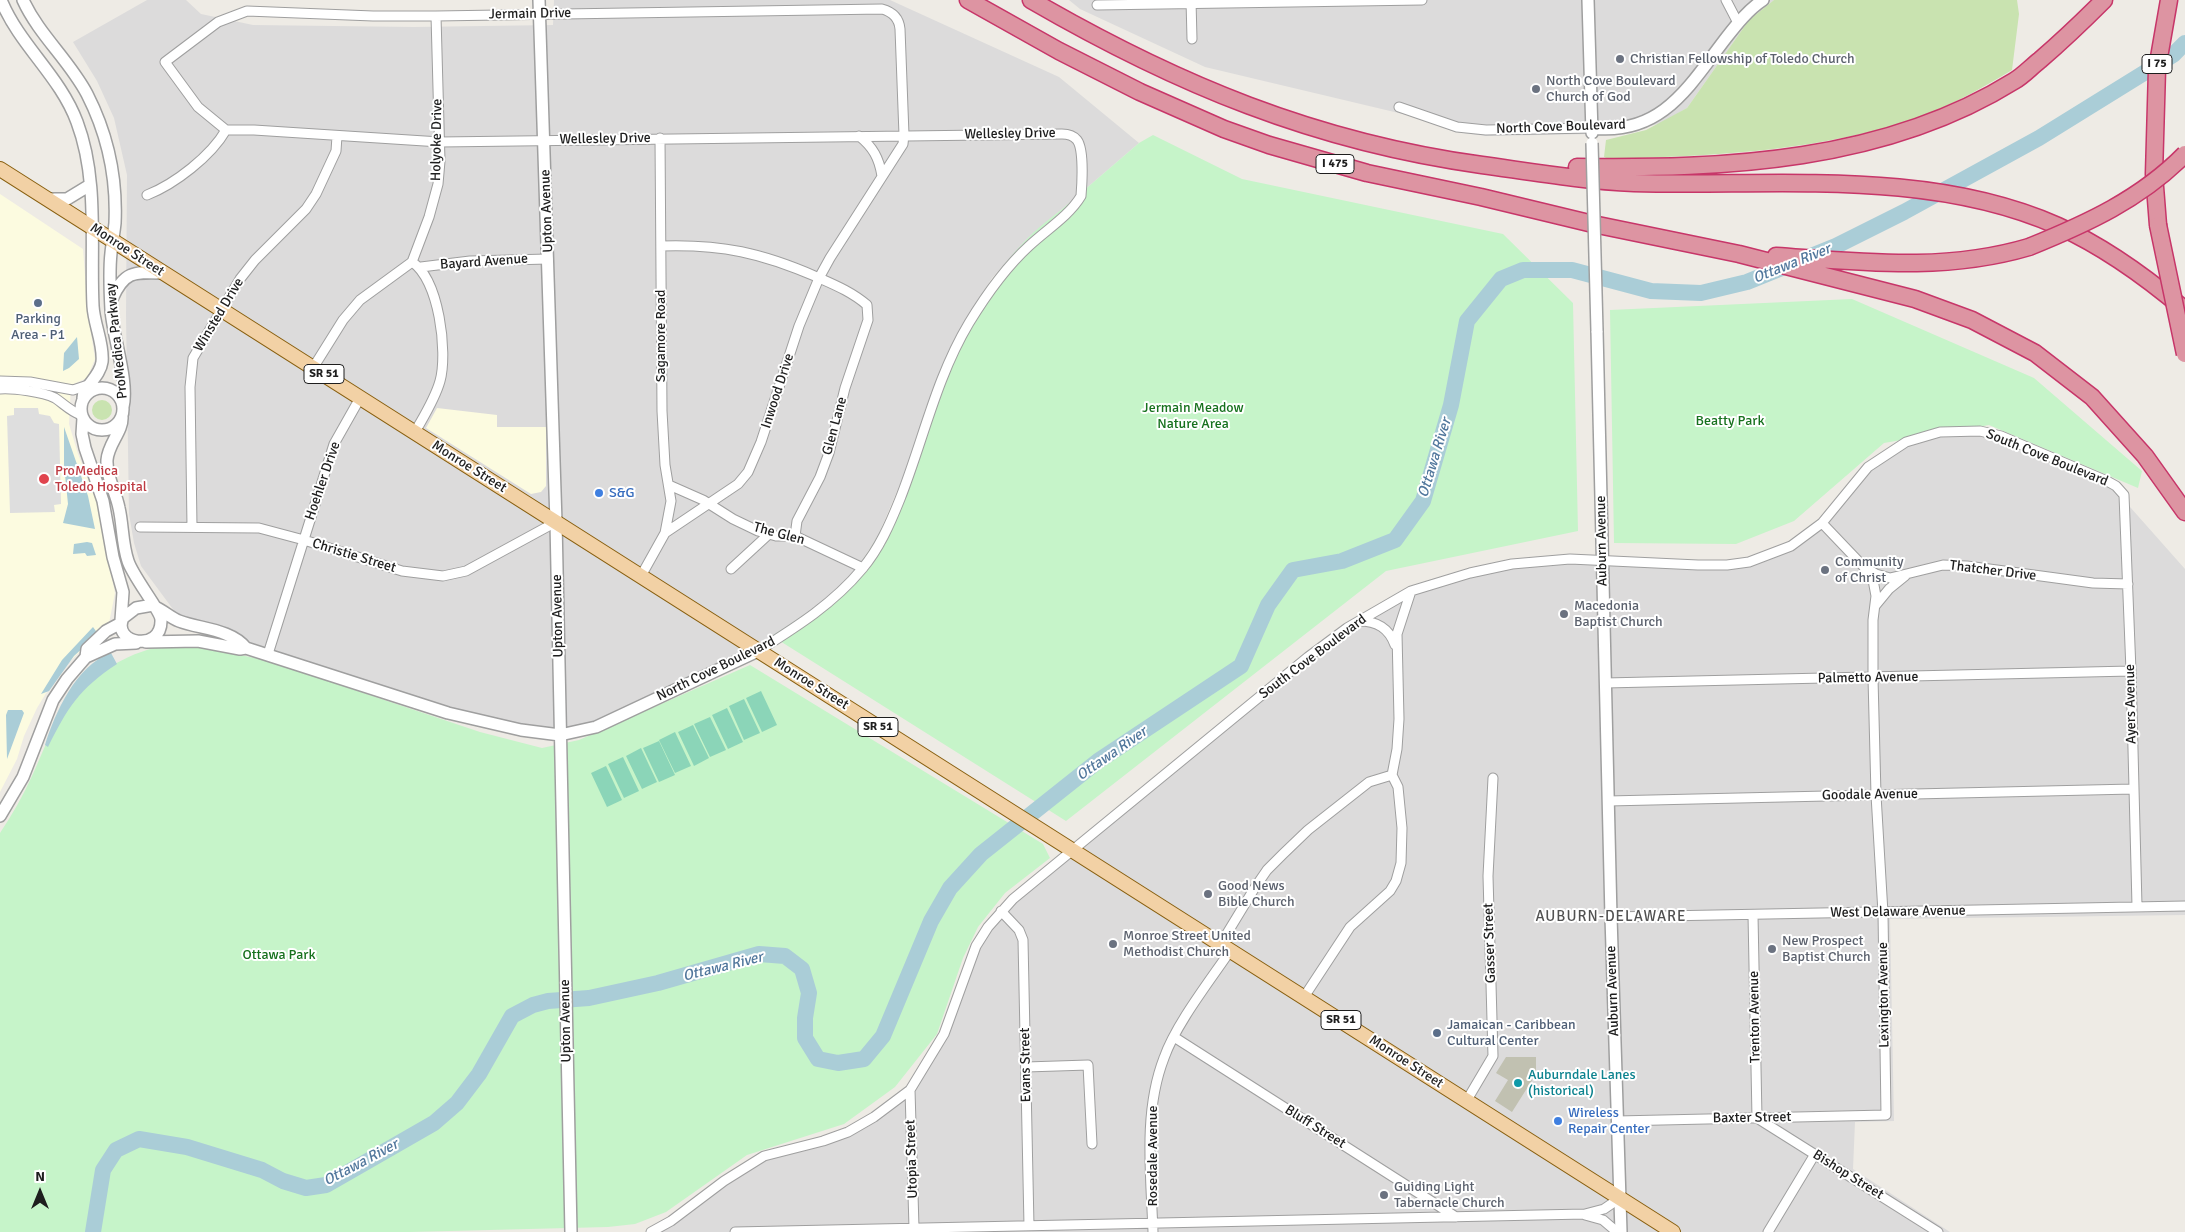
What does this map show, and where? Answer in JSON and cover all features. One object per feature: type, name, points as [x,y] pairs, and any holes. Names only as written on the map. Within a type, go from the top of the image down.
[{"type":"highway","name":"I 475","points":[[968,0],[1140,92],[1224,129],[1268,145],[1376,176],[1481,197],[1593,224],[1733,252]]},
{"type":"highway","name":"I 475","points":[[1031,0],[1117,48],[1188,82],[1275,116],[1356,140],[1415,154],[1482,165]]},
{"type":"highway","points":[[1482,165],[1690,167],[1812,154],[1866,142],[1922,127],[2015,81],[2066,38],[2104,0]]},
{"type":"highway","name":"I 75","points":[[2169,0],[2157,69],[2154,174],[2158,225],[2185,354]]},
{"type":"highway","points":[[1733,252],[1913,264],[1983,258],[2029,247],[2086,224],[2123,204],[2170,169],[2185,154]]},
{"type":"highway","points":[[1482,165],[1630,182],[1861,186],[1937,191],[1995,204],[2056,224],[2098,246],[2150,281],[2185,310]]},
{"type":"highway","points":[[1733,252],[1915,299],[1972,320],[2035,353],[2092,397],[2146,456],[2185,512]]},
{"type":"main road","name":"Monroe Street","points":[[0,169],[1673,1232]]},
{"type":"street","name":"ProMedica Parkway","points":[[1,0],[21,37],[61,90],[72,108],[84,142],[90,185],[94,313],[102,359],[99,373],[83,393],[83,398]]},
{"type":"street","name":"ProMedica Parkway","points":[[23,0],[38,26],[82,85],[101,125],[110,157],[114,185],[115,222],[110,260],[111,301],[124,393],[122,422],[108,450],[107,467],[118,502],[128,560],[135,578],[156,608]]},
{"type":"street","name":"Upton Avenue","points":[[539,0],[556,522],[571,1232]]},
{"type":"street","points":[[1097,5],[1192,2],[1422,0]]},
{"type":"street","name":"Auburn Avenue","points":[[1588,0],[1620,1198],[1619,1232]]},
{"type":"street","points":[[1726,0],[1738,23]]},
{"type":"street","name":"North Cove Boulevard","points":[[1399,108],[1457,126],[1486,130],[1629,126],[1660,114],[1680,97],[1738,23],[1763,0]]},
{"type":"street","points":[[1192,2],[1192,40]]},
{"type":"street","name":"Jermain Drive","points":[[226,130],[198,107],[165,62],[218,22],[247,11],[373,16],[436,16],[882,9],[897,18],[900,28]]},
{"type":"street","name":"Holyoke Drive","points":[[412,262],[429,217],[438,184],[440,142],[436,16]]},
{"type":"street","name":"Inwood Drive","points":[[641,576],[665,532],[738,484],[748,472],[756,457],[799,326],[819,278],[903,144],[900,28]]},
{"type":"street","points":[[147,195],[165,188],[214,148],[226,130]]},
{"type":"street","name":"Wellesley Drive","points":[[226,130],[440,142],[1062,134],[1076,138]]},
{"type":"street","name":"Winsted Drive","points":[[192,527],[191,368],[198,348],[240,279],[306,209],[316,194],[336,151],[337,136]]},
{"type":"street","points":[[859,136],[870,144],[880,163],[882,176]]},
{"type":"street","name":"Sagamore Road","points":[[660,138],[662,411],[665,465],[671,501],[665,532]]},
{"type":"street","name":"North Cove Boulevard","points":[[0,816],[23,776],[52,700],[86,657],[115,644],[192,640],[240,649],[246,648],[448,713],[520,730],[560,735],[596,727],[758,651],[812,616],[837,596],[863,568],[883,538],[916,459],[940,384],[968,324],[996,282],[1028,246],[1076,204],[1081,196],[1080,146],[1076,138]]},
{"type":"street","points":[[49,200],[67,199],[90,185]]},
{"type":"street","points":[[661,246],[696,245],[727,248],[787,264],[819,278]]},
{"type":"street","name":"Bayard Avenue","points":[[421,267],[470,261],[548,259]]},
{"type":"street","points":[[313,368],[343,320],[360,300],[412,262],[421,267],[428,281],[440,326],[443,366],[440,382],[432,401],[415,432]]},
{"type":"street","points":[[111,301],[117,288],[129,275],[143,272],[162,273]]},
{"type":"street","name":"Glen Lane","points":[[794,536],[797,521],[820,476],[829,453],[845,388],[869,312],[867,306],[860,299],[843,288],[819,278]]},
{"type":"street","points":[[0,381],[30,382],[73,390],[91,384]]},
{"type":"street","points":[[0,389],[53,397],[70,411],[82,416],[91,427],[103,430],[114,426],[122,412],[118,396],[108,389],[96,388],[83,398],[80,406],[82,416],[83,441],[103,501],[113,557],[123,592],[122,622],[127,637],[143,642],[156,634],[160,628],[161,620],[156,608],[136,608],[122,622]]},
{"type":"street","name":"Hoehler Drive","points":[[268,654],[334,444],[360,398]]},
{"type":"street","name":"South Cove Boulevard","points":[[651,1232],[671,1221],[724,1180],[764,1156],[823,1141],[848,1132],[874,1117],[910,1090],[944,1034],[976,946],[1001,912],[1066,846],[1308,657],[1359,621],[1411,591],[1470,573],[1512,564],[1570,559],[1727,566],[1749,562],[1791,546],[1822,523],[1868,467],[1906,442],[1940,432],[1980,431],[2001,436],[2116,486],[2124,495],[2125,502]]},
{"type":"street","name":"The Glen","points":[[669,485],[708,503],[733,519],[758,531],[794,536],[863,568]]},
{"type":"street","name":"Ayers Avenue","points":[[2125,502],[2137,906]]},
{"type":"street","name":"Christie Street","points":[[140,528],[259,528],[402,571],[443,576],[466,571],[556,522]]},
{"type":"street","name":"Thatcher Drive","points":[[1822,523],[1863,566],[1876,574],[1890,578],[1906,575],[1925,568],[1967,566],[2092,583],[2128,584]]},
{"type":"street","points":[[730,569],[769,534]]},
{"type":"street","name":"Lexington Avenue","points":[[1863,566],[1873,580],[1876,596],[1873,620],[1873,678],[1876,795],[1883,913],[1886,1115]]},
{"type":"street","points":[[1875,606],[1889,589],[1906,575]]},
{"type":"street","points":[[1304,997],[1350,927],[1390,891],[1396,881],[1401,863],[1402,828],[1398,787],[1392,775],[1397,749],[1399,720],[1397,634],[1411,591]]},
{"type":"street","name":"North Cove Boulevard","points":[[156,608],[178,620],[224,634],[242,643],[246,648]]},
{"type":"street","points":[[1359,621],[1370,621],[1387,630],[1397,650]]},
{"type":"street","name":"North Cove Boulevard","points":[[86,657],[87,649],[106,631],[122,622]]},
{"type":"street","name":"Palmetto Avenue","points":[[1605,683],[2131,671]]},
{"type":"street","name":"Rosedale Avenue","points":[[1153,1228],[1151,1136],[1153,1099],[1164,1058],[1174,1037],[1225,948],[1254,889],[1283,854],[1308,830],[1369,782],[1392,775]]},
{"type":"street","name":"Gasser Street","points":[[1466,1100],[1493,1056],[1488,876],[1493,778]]},
{"type":"street","name":"Goodale Avenue","points":[[1608,801],[2133,789]]},
{"type":"street","name":"West Delaware Avenue","points":[[1611,917],[2185,906]]},
{"type":"street","name":"Evans Street","points":[[1001,912],[1019,930],[1023,940],[1024,951],[1029,1226]]},
{"type":"street","name":"Trenton Avenue","points":[[1753,915],[1757,1118]]},
{"type":"street","name":"Bluff Street","points":[[1174,1037],[1456,1217]]},
{"type":"street","points":[[1026,1067],[1088,1065],[1092,1144]]},
{"type":"street","name":"Utopia Street","points":[[910,1090],[914,1228]]},
{"type":"street","name":"Baxter Street","points":[[1618,1120],[1886,1115]]},
{"type":"street","name":"Bishop Street","points":[[1757,1118],[1938,1232]]},
{"type":"street","points":[[1768,1232],[1815,1154]]},
{"type":"street","points":[[735,1232],[1029,1226],[1153,1228],[1585,1214],[1604,1209],[1620,1198]]},
{"type":"street","points":[[1585,1214],[1602,1220],[1619,1232]]},
{"type":"shaded area","points":[[147,0],[186,0],[201,14],[253,25],[414,27],[553,25],[554,0],[890,0],[1059,77],[1139,143],[1025,241],[992,278],[950,348],[925,410],[911,458],[878,536],[859,565],[834,592],[809,612],[756,647],[594,722],[559,730],[522,725],[449,708],[269,649],[178,616],[141,566],[134,543],[129,514],[126,315],[127,175],[114,118],[97,81],[73,42]]},
{"type":"shaded area","points":[[1069,0],[1774,0],[1749,20],[1687,108],[1662,123],[1630,131],[1591,134],[1486,136],[1456,132],[1407,115],[1205,67],[1080,9]]},
{"type":"shaded area","name":"ProMedica Toledo Hospital","points":[[0,194],[83,249],[88,314],[95,359],[87,378],[71,385],[69,424],[78,454],[97,503],[115,593],[109,623],[59,672],[37,708],[24,736],[17,759],[0,792]]},
{"type":"shaded area","points":[[14,408],[38,408],[39,414],[50,416],[54,423],[59,424],[61,504],[54,505],[55,512],[10,513],[7,416],[14,415]]},
{"type":"shaded area","points":[[437,408],[497,415],[497,427],[546,427],[546,486],[541,492],[531,494],[426,428]]},
{"type":"shaded area","points":[[1980,431],[2107,481],[2185,569],[2185,915],[1890,919],[1894,1121],[1855,1122],[1853,1169],[1950,1232],[651,1232],[747,1165],[848,1132],[910,1090],[944,1034],[976,946],[1001,911],[1308,657],[1384,605],[1470,573],[1551,560],[1727,565],[1791,546],[1822,523],[1868,467],[1906,442],[1940,432]]},
{"type":"shaded area","points":[[1506,1057],[1536,1057],[1536,1074],[1512,1112],[1495,1101],[1508,1080],[1496,1073]]},
{"type":"green space","points":[[1774,0],[2017,0],[2019,14],[2012,70],[1943,108],[1928,114],[1899,124],[1828,141],[1792,147],[1719,154],[1609,159],[1604,157],[1606,140],[1646,130],[1687,108],[1749,20]]},
{"type":"green space","name":"Jermain Meadow Nature Area","points":[[1153,135],[1242,179],[1503,234],[1573,303],[1578,531],[1386,571],[1066,821],[772,636],[819,604],[841,585],[860,564],[878,536],[904,476],[949,350],[971,310],[1007,260],[1037,229],[1139,143]]},
{"type":"green space","name":"Beatty Park","points":[[1852,299],[2034,378],[2142,471],[2138,488],[1989,425],[1884,443],[1794,521],[1736,544],[1614,543],[1610,310]]},
{"type":"green space","points":[[98,400],[106,400],[112,406],[112,414],[106,420],[98,420],[92,414],[92,406]]},
{"type":"green space","name":"Ottawa Park","points":[[195,646],[265,660],[480,732],[542,748],[579,740],[750,665],[1043,844],[1050,858],[1005,893],[978,927],[963,958],[937,1034],[895,1087],[844,1124],[747,1155],[666,1212],[635,1224],[608,1227],[410,1232],[0,1232],[0,833],[25,791],[57,721],[68,704],[85,685],[109,668],[135,654],[160,647]]},
{"type":"green space","points":[[761,691],[777,725],[762,732],[746,698]]},
{"type":"green space","points":[[744,699],[760,733],[744,740],[729,706]]},
{"type":"green space","points":[[727,708],[743,742],[728,749],[712,715]]},
{"type":"green space","points":[[710,717],[726,750],[710,757],[694,724]]},
{"type":"green space","points":[[693,725],[709,758],[694,766],[678,732]]},
{"type":"green space","points":[[675,732],[691,766],[675,773],[659,740]]},
{"type":"green space","points":[[659,741],[675,775],[659,782],[643,748]]},
{"type":"green space","points":[[641,748],[657,782],[642,789],[626,756]]},
{"type":"green space","points":[[623,757],[639,791],[624,798],[608,764]]},
{"type":"green space","points":[[606,766],[622,800],[607,807],[591,773]]},
{"type":"water","points":[[77,337],[79,359],[63,371],[64,353]]},
{"type":"water","points":[[64,427],[88,496],[95,529],[63,523],[68,504],[64,465]]},
{"type":"water","points":[[92,543],[96,555],[87,556],[85,553],[73,554],[74,544]]},
{"type":"water","points":[[93,627],[98,634],[74,656],[49,691],[41,694],[62,660]]},
{"type":"water","points":[[111,653],[117,664],[93,682],[76,700],[48,747],[45,745],[61,705],[77,679],[87,668]]},
{"type":"water","points":[[8,710],[22,710],[24,713],[7,759],[6,715]]},
{"type":"waterway","name":"Ottawa River","points":[[93,1232],[103,1170],[116,1150],[139,1139],[187,1147],[262,1170],[283,1181],[306,1188],[326,1185],[434,1123],[457,1103],[479,1074],[512,1016],[533,1005],[548,1001],[589,998],[658,983],[759,954],[785,956],[802,969],[809,993],[805,1018],[805,1038],[818,1059],[838,1063],[864,1059],[883,1036],[931,921],[950,888],[981,854],[1098,761],[1241,666],[1268,605],[1293,570],[1342,561],[1395,540],[1423,501],[1451,405],[1467,321],[1501,279],[1523,270],[1572,270],[1651,291],[1701,293],[1747,282],[1836,246],[1904,212],[2039,138],[2173,55],[2185,43]]},
{"type":"place","name":"Christian Fellowship of Toledo Church","points":[[1620,59]]},
{"type":"place","name":"North Cove Boulevard Church of God","points":[[1536,89]]},
{"type":"place","name":"Parking Area - P1","points":[[38,303]]},
{"type":"place","name":"ProMedica Toledo Hospital","points":[[44,479]]},
{"type":"place","name":"S&G","points":[[599,493]]},
{"type":"place","name":"Community of Christ","points":[[1825,570]]},
{"type":"place","name":"Macedonia Baptist Church","points":[[1564,614]]},
{"type":"place","name":"Good News Bible Church","points":[[1208,894]]},
{"type":"place","name":"Monroe Street United Methodist Church","points":[[1113,944]]},
{"type":"place","name":"New Prospect Baptist Church","points":[[1772,949]]},
{"type":"place","name":"Jamaican - Caribbean Cultural Center","points":[[1437,1033]]},
{"type":"place","name":"Auburndale Lanes (historical)","points":[[1518,1083]]},
{"type":"place","name":"Wireless Repair Center","points":[[1558,1121]]},
{"type":"place","name":"Guiding Light Tabernacle Church","points":[[1384,1195]]},
{"type":"district","name":"AUBURN-DELAWARE","points":[[1611,917]]}]
